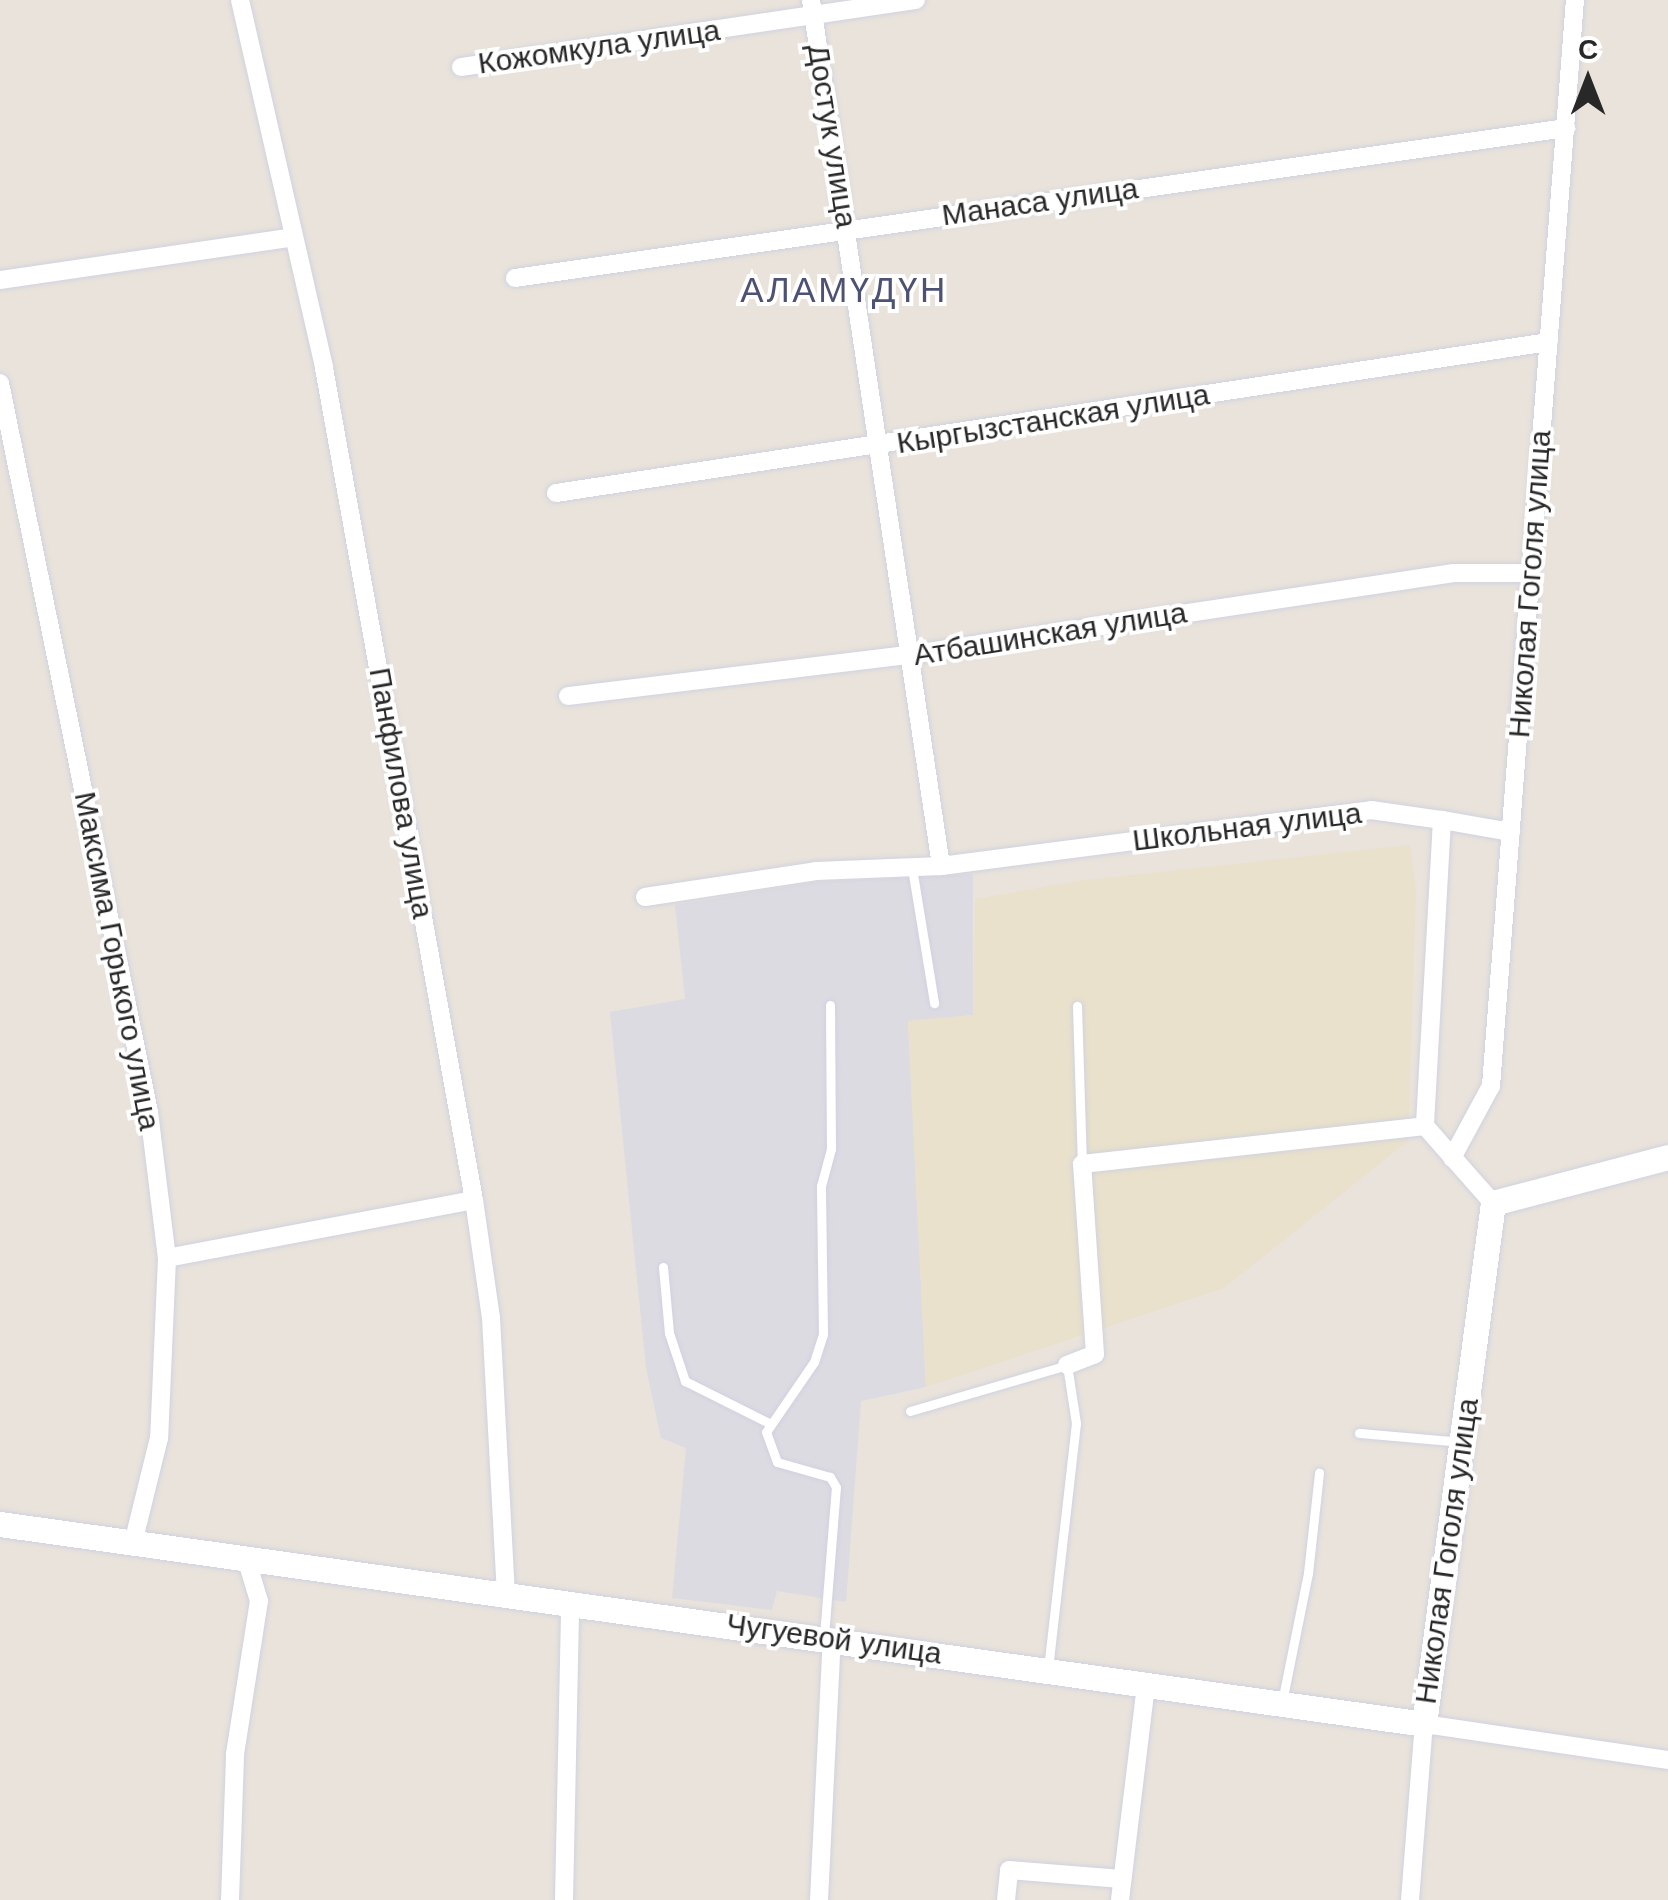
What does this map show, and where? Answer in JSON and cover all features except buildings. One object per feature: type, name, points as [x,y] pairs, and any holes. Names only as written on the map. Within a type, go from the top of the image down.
[{"type":"street","name":"Панфилова улица","points":[[240,0],[324,368],[474,1200],[491,1318],[506,1595]]},
{"type":"street","name":"Кожомкула улица","points":[[460,67],[812,8],[916,0]]},
{"type":"street","name":"Николая Гоголя улица","points":[[1452,1158],[1491,1086],[1575,0]]},
{"type":"street","name":"Достук улица","points":[[812,8],[942,866]]},
{"type":"street","name":"Манаса улица","points":[[515,278],[1566,128]]},
{"type":"street","points":[[0,280],[293,237]]},
{"type":"street","name":"Кыргызстанская улица","points":[[556,493],[1549,342]]},
{"type":"street","name":"Максима Горького улица","points":[[0,383],[149,1112],[167,1258],[159,1438],[133,1542]]},
{"type":"street","name":"Атбашинская улица","points":[[568,696],[909,655],[1454,572],[1531,574]]},
{"type":"street","name":"Школьная улица","points":[[645,898],[816,871],[942,866],[1371,810],[1511,832]]},
{"type":"street","points":[[1442,820],[1425,1126],[1493,1203],[1668,1157]]},
{"type":"street","points":[[1067,1365],[1095,1354],[1082,1164],[1425,1126]]},
{"type":"street","points":[[167,1258],[474,1200]]},
{"type":"street","name":"Николая Гоголя улица","points":[[1410,1900],[1424,1724],[1493,1203]]},
{"type":"street","name":"Чугуевой улица","points":[[0,1524],[828,1636],[1668,1760]]},
{"type":"street","points":[[230,1900],[234,1754],[259,1600],[246,1558]]},
{"type":"street","points":[[564,1900],[570,1602]]},
{"type":"street","points":[[820,1900],[828,1636]]},
{"type":"street","points":[[1120,1900],[1146,1685]]},
{"type":"street","points":[[1006,1900],[1009,1870],[1122,1879]]},
{"type":"lane","points":[[912,868],[934,1003]]},
{"type":"lane","points":[[828,1636],[836,1488],[830,1477],[776,1462],[766,1432],[814,1362],[823,1334],[821,1186],[831,1150],[830,1006]]},
{"type":"lane","points":[[1076,1006],[1082,1164]]},
{"type":"lane","points":[[663,1267],[669,1333],[685,1381],[771,1424]]},
{"type":"lane","points":[[910,1411],[1067,1365],[1076,1423],[1048,1670]]},
{"type":"lane","points":[[1359,1433],[1462,1442]]},
{"type":"lane","points":[[1282,1705],[1308,1573],[1319,1473]]},
{"type":"shaded area","points":[[1410,845],[1416,891],[1408,1141],[1224,1288],[926,1387],[908,1021],[973,1015],[975,899],[1086,880]]},
{"type":"shaded area","points":[[973,874],[973,1015],[908,1022],[926,1387],[861,1401],[846,1602],[777,1591],[772,1610],[672,1598],[686,1448],[661,1438],[646,1368],[610,1012],[685,999],[675,905],[817,882]]},
{"type":"district","name":"АЛАМҮДҮН","points":[[844,290]]}]
